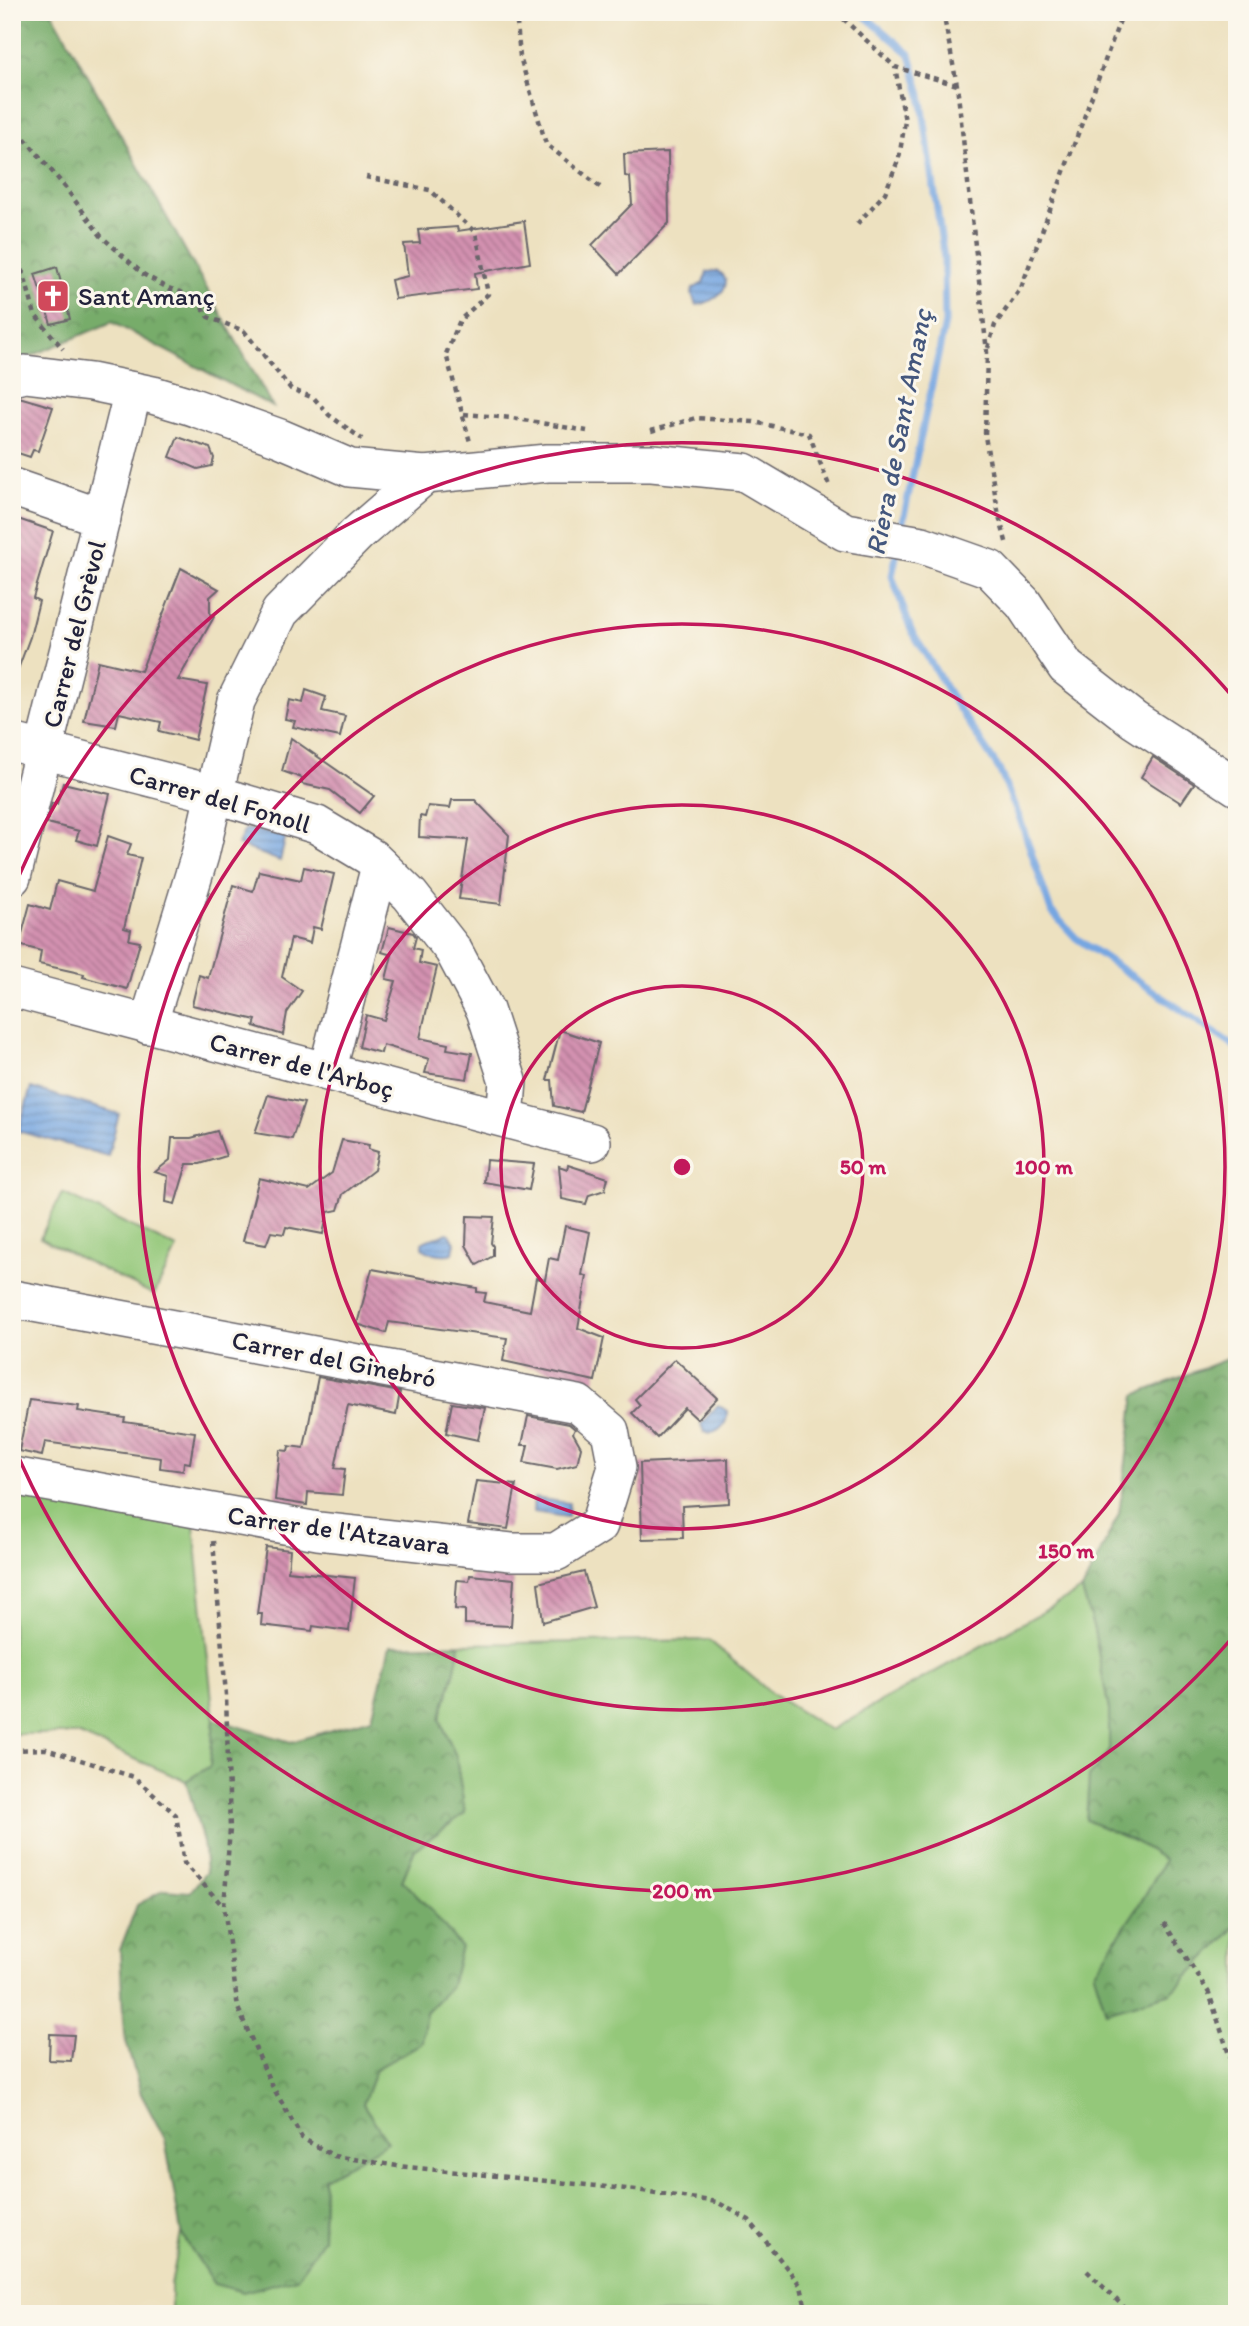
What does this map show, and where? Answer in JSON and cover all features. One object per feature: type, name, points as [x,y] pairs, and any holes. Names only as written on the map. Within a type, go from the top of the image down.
[{"type":"street","points":[[12,377],[25,374],[91,382],[190,406],[280,438],[350,468],[425,475],[547,463],[652,463],[744,472],[845,532],[922,545],[990,569],[1023,603],[1066,667],[1133,720],[1237,787]]},
{"type":"street","name":"Carrer del Grèvol","points":[[12,877],[29,746],[102,519],[133,391]]},
{"type":"street","points":[[148,1025],[200,855],[236,701],[280,612],[357,534],[425,475]]},
{"type":"street","points":[[12,487],[102,519]]},
{"type":"street","name":"Carrer del Fonoll","points":[[29,746],[214,794],[317,825],[372,858],[410,895],[453,950],[485,1010],[508,1081],[505,1118]]},
{"type":"street","points":[[327,1072],[380,866]]},
{"type":"street","name":"Carrer de l'Arboç","points":[[12,988],[592,1142]]},
{"type":"street","name":"Carrer del Ginebró","points":[[12,1299],[578,1404],[610,1431],[617,1467]]},
{"type":"street","name":"Carrer de l'Atzavara","points":[[12,1476],[318,1531],[511,1552],[556,1552],[599,1525],[617,1467]]},
{"type":"path","points":[[516,12],[520,57],[546,144],[600,187]]},
{"type":"path","points":[[836,12],[895,67],[957,85]]},
{"type":"path","points":[[943,12],[957,85],[987,352],[985,436],[999,516],[1009,553]]},
{"type":"path","points":[[987,352],[995,325],[1021,288],[1123,12]]},
{"type":"path","points":[[857,225],[885,193],[899,159],[905,121],[895,67]]},
{"type":"path","points":[[12,123],[109,244],[143,274],[168,288],[195,297],[208,317],[244,331],[291,389],[314,398],[329,415],[368,444]]},
{"type":"path","points":[[366,177],[430,190],[476,233],[488,294],[460,320],[446,354],[477,470]]},
{"type":"path","points":[[12,230],[35,315],[91,382]]},
{"type":"path","points":[[211,1512],[227,1709],[230,1829],[224,1907],[238,2008],[270,2082],[302,2138],[334,2156],[386,2164],[636,2190],[717,2202],[749,2220],[801,2286],[807,2314]]},
{"type":"path","points":[[12,1750],[46,1749],[134,1777],[176,1815],[184,1863],[224,1907]]},
{"type":"path","points":[[1164,1923],[1209,1993],[1237,2079]]},
{"type":"path","points":[[1235,2070],[1237,2061]]},
{"type":"path","points":[[1087,2272],[1131,2314]]},
{"type":"green space","points":[[12,12],[52,12],[273,407],[112,322],[12,364]]},
{"type":"green space","points":[[62,1193],[177,1248],[154,1295],[40,1238]]},
{"type":"green space","points":[[1237,1355],[1237,1925],[1171,1993],[1106,2012],[1094,1973],[1165,1860],[1136,1842],[1086,1820],[1089,1777],[1109,1752],[1109,1710],[1094,1630],[1082,1590],[1119,1514],[1135,1395]]},
{"type":"green space","points":[[12,1491],[194,1525],[214,1719],[210,1766],[186,1781],[77,1734],[12,1734]]},
{"type":"green space","points":[[1082,1590],[1094,1630],[1109,1710],[1109,1752],[1089,1777],[1136,1842],[1165,1860],[1141,1902],[1105,2011],[1171,1993],[1237,1925],[1237,2314],[171,2314],[171,2285],[181,2233],[214,2284],[323,2239],[324,2178],[387,2142],[363,2104],[376,2069],[421,2043],[426,2012],[451,1986],[431,1910],[402,1881],[415,1849],[465,1813],[456,1757],[440,1719],[460,1644],[709,1640],[772,1694],[830,1730]]},
{"type":"green space","points":[[460,1644],[440,1719],[456,1757],[465,1813],[415,1849],[402,1881],[431,1910],[461,1947],[451,1986],[426,2012],[422,2043],[376,2069],[363,2104],[388,2142],[324,2178],[323,2239],[297,2278],[243,2292],[214,2284],[181,2233],[165,2139],[141,2094],[124,2034],[120,1950],[137,1905],[164,1890],[190,1892],[206,1872],[203,1842],[186,1781],[210,1766],[214,1719],[291,1742],[372,1718],[390,1646]]},
{"type":"water","points":[[717,271],[726,281],[722,292],[710,301],[696,305],[693,289],[703,283],[707,272]]},
{"type":"water","points":[[245,829],[286,836],[280,861],[238,845]]},
{"type":"water","points":[[31,1088],[119,1114],[108,1156],[18,1131]]},
{"type":"water","points":[[447,1233],[455,1243],[453,1253],[437,1254],[422,1248],[425,1241]]},
{"type":"water","points":[[718,1405],[727,1411],[724,1424],[718,1431],[704,1432],[701,1424]]},
{"type":"water","points":[[534,1498],[569,1503],[568,1517],[533,1512]]},
{"type":"building","points":[[668,152],[669,223],[619,274],[592,245],[632,204],[630,177],[625,176],[624,154]]},
{"type":"building","points":[[524,221],[530,263],[475,273],[477,289],[395,299],[391,280],[408,276],[404,244],[420,243],[418,230],[457,227],[458,231]]},
{"type":"building","name":"Sant Amanç","points":[[57,267],[70,319],[51,324],[35,274]]},
{"type":"building","points":[[12,397],[53,407],[38,451],[33,450],[30,457],[12,451]]},
{"type":"building","points":[[178,437],[210,448],[214,458],[212,466],[198,469],[170,457]]},
{"type":"building","points":[[12,517],[53,531],[33,598],[39,601],[30,637],[14,680]]},
{"type":"building","points":[[181,568],[219,589],[210,597],[210,614],[214,617],[178,680],[207,685],[195,740],[159,731],[161,722],[119,713],[116,726],[84,721],[98,661],[141,671]]},
{"type":"building","points":[[306,690],[326,697],[322,711],[345,716],[340,737],[293,727],[295,721],[285,719],[289,700],[303,703]]},
{"type":"building","points":[[291,738],[374,796],[360,813],[330,790],[302,784],[302,778],[282,771]]},
{"type":"building","points":[[1153,757],[1194,784],[1181,803],[1141,777]]},
{"type":"building","points":[[63,783],[110,794],[97,846],[76,840],[79,831],[47,823],[52,803],[57,804]]},
{"type":"building","points":[[452,800],[475,800],[509,835],[501,904],[459,899],[468,840],[419,837],[420,816],[425,817],[428,806],[450,808]]},
{"type":"building","points":[[108,836],[131,844],[127,855],[141,858],[124,928],[131,930],[129,940],[140,942],[127,989],[83,977],[84,974],[39,964],[41,951],[19,945],[30,904],[50,910],[57,881],[93,891]]},
{"type":"building","points":[[304,867],[334,874],[321,929],[313,927],[310,943],[291,938],[282,977],[302,991],[287,1013],[283,1035],[254,1026],[256,1020],[192,1005],[199,975],[208,978],[233,885],[253,891],[259,871],[301,880]]},
{"type":"building","points":[[389,927],[413,933],[416,937],[413,948],[421,950],[419,963],[437,967],[420,1038],[448,1044],[447,1049],[472,1053],[467,1079],[425,1073],[429,1059],[383,1045],[381,1053],[359,1047],[366,1015],[384,1020],[396,981],[386,979],[392,955],[382,952]]},
{"type":"building","points":[[560,1030],[599,1043],[581,1112],[554,1106],[552,1080],[547,1080]]},
{"type":"building","points":[[268,1095],[304,1103],[292,1139],[255,1133]]},
{"type":"building","points":[[217,1131],[226,1156],[200,1164],[187,1164],[175,1204],[166,1202],[168,1176],[155,1172],[170,1160],[172,1138],[191,1138]]},
{"type":"building","points":[[342,1140],[369,1145],[368,1149],[378,1152],[374,1170],[343,1194],[338,1210],[328,1212],[323,1234],[286,1227],[284,1234],[271,1232],[266,1245],[243,1241],[259,1178],[309,1190],[332,1173]]},
{"type":"building","points":[[486,1160],[534,1164],[529,1190],[484,1182]]},
{"type":"building","points":[[568,1165],[608,1178],[605,1190],[589,1195],[586,1204],[562,1199],[559,1166],[567,1169]]},
{"type":"building","points":[[467,1216],[494,1217],[491,1243],[493,1256],[477,1265],[466,1245]]},
{"type":"building","points":[[565,1226],[590,1232],[582,1275],[587,1276],[578,1328],[604,1338],[595,1381],[503,1361],[507,1338],[389,1322],[386,1333],[357,1324],[372,1269],[477,1288],[477,1292],[486,1293],[484,1302],[530,1311],[536,1278],[545,1280],[549,1258],[558,1260]]},
{"type":"building","points":[[675,1359],[717,1398],[697,1419],[685,1408],[657,1438],[632,1413],[640,1405],[635,1399]]},
{"type":"building","points":[[318,1377],[400,1392],[396,1415],[348,1405],[335,1468],[345,1469],[342,1495],[308,1492],[307,1505],[275,1500],[280,1450],[288,1451],[289,1446],[304,1448]]},
{"type":"building","points":[[29,1400],[79,1406],[78,1411],[125,1418],[124,1422],[195,1432],[190,1463],[184,1462],[183,1471],[160,1468],[161,1458],[45,1442],[42,1456],[19,1451]]},
{"type":"building","points":[[452,1403],[485,1408],[478,1440],[446,1433]]},
{"type":"building","points":[[528,1416],[569,1424],[575,1429],[573,1433],[581,1447],[577,1464],[557,1469],[524,1463],[528,1445],[522,1445]]},
{"type":"building","points":[[728,1459],[729,1503],[682,1506],[683,1538],[642,1539],[640,1463]]},
{"type":"building","points":[[476,1481],[516,1485],[508,1529],[468,1524]]},
{"type":"building","points":[[266,1547],[290,1550],[288,1571],[355,1578],[349,1631],[313,1626],[312,1631],[261,1625],[262,1614],[257,1614]]},
{"type":"building","points":[[584,1572],[594,1607],[543,1622],[538,1583]]},
{"type":"building","points":[[470,1575],[514,1579],[511,1626],[465,1624],[465,1610],[455,1609],[457,1580],[469,1581]]},
{"type":"building","points":[[50,2034],[74,2035],[71,2061],[49,2060]]},
{"type":"waterway","name":"Riera de Sant Amanç","points":[[860,12],[910,54],[921,95],[944,258],[945,323],[901,530]]},
{"type":"waterway","name":"Riera de Sant Amanç","points":[[897,552],[892,576],[911,630],[999,769],[1020,819],[1051,911],[1076,938],[1237,1048]]},
{"type":"place","name":"Sant Amanç","points":[[53,296]]}]
